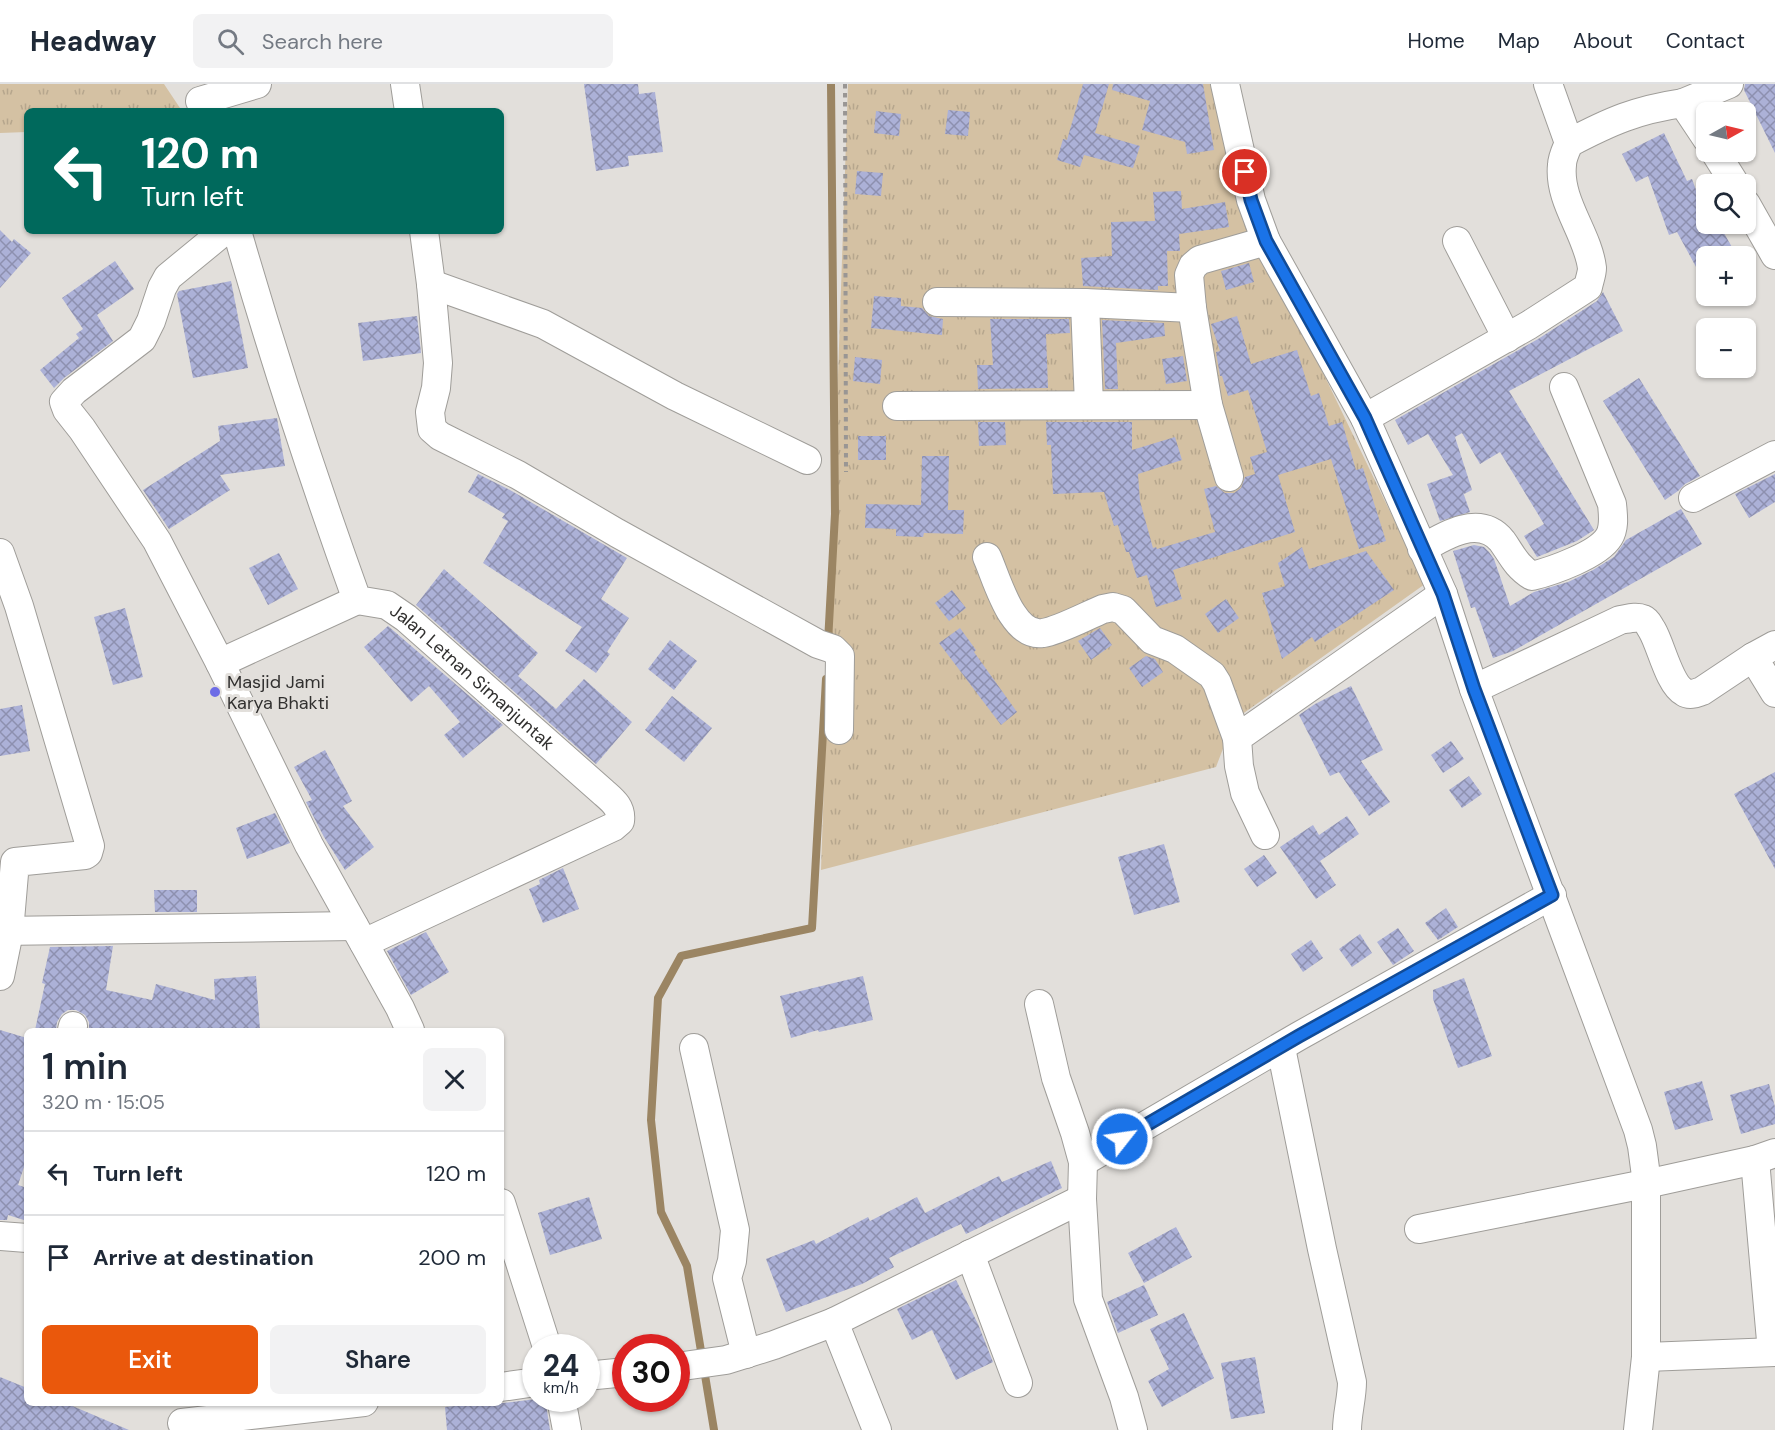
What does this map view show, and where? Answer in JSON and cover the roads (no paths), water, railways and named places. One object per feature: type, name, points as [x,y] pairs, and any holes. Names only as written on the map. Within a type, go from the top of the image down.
[{"type":"street","points":[[197,99],[256,84]]},
{"type":"street","points":[[405,84],[409,108]]},
{"type":"street","points":[[1225,84],[1251,200],[1266,241],[1365,418],[1443,594],[1474,689],[1638,1130],[1646,1184],[1646,1357],[1638,1430]]},
{"type":"street","points":[[1365,418],[1568,302],[1588,286],[1592,270],[1586,244],[1569,206],[1563,180],[1562,165],[1569,143],[1548,84]]},
{"type":"street","points":[[1569,143],[1612,120],[1647,108],[1683,103],[1729,84]]},
{"type":"street","points":[[1683,103],[1696,122]]},
{"type":"street","points":[[1756,222],[1775,255]]},
{"type":"street","points":[[220,234],[168,277],[151,321],[141,339],[130,350],[74,391],[64,402],[67,410],[157,541],[309,845],[409,1028]]},
{"type":"street","points":[[220,663],[357,600],[290,405],[238,234]]},
{"type":"street","points":[[424,234],[438,363],[436,388],[430,412],[432,429],[440,436],[518,475],[840,656],[839,730]]},
{"type":"street","points":[[1229,477],[1208,405],[1192,308],[1189,275],[1193,266],[1200,260],[1266,241]]},
{"type":"street","points":[[1457,241],[1507,338]]},
{"type":"street","points":[[431,284],[543,324],[675,396],[807,460]]},
{"type":"street","points":[[937,302],[1085,303],[1192,308]]},
{"type":"street","points":[[1085,303],[1089,405]]},
{"type":"street","points":[[1422,549],[1446,534],[1467,528],[1486,529],[1500,539],[1520,569],[1532,576],[1552,571],[1596,549],[1608,538],[1614,524],[1612,504],[1564,387]]},
{"type":"street","points":[[897,406],[1208,405]]},
{"type":"street","points":[[1693,498],[1775,454]]},
{"type":"street","points":[[0,553],[22,617],[90,846],[85,855],[15,862],[0,976]]},
{"type":"street","points":[[987,557],[1013,617],[1030,633],[1044,633],[1104,609],[1123,610],[1152,640],[1174,649],[1212,675],[1237,738],[1239,766],[1245,792],[1265,835]]},
{"type":"street","points":[[1237,738],[1443,594]]},
{"type":"street","name":"Jalan Letnan Simanjuntak","points":[[357,600],[387,605],[406,618],[603,792],[619,808],[621,818],[613,827],[359,935]]},
{"type":"street","points":[[1474,689],[1620,620],[1632,618],[1647,622],[1674,682],[1683,692],[1694,694],[1702,691],[1764,651],[1775,693]]},
{"type":"street","points":[[1083,1162],[1552,895]]},
{"type":"street","points":[[5,931],[359,935]]},
{"type":"street","points":[[1039,1004],[1056,1078],[1083,1162],[1082,1199],[1088,1299],[1124,1397],[1133,1430]]},
{"type":"street","points":[[694,1047],[735,1230],[732,1261],[727,1278],[736,1357]]},
{"type":"street","points":[[1281,1048],[1352,1382],[1347,1430]]},
{"type":"street","points":[[1419,1229],[1646,1184],[1765,1157],[1774,1352],[1646,1357]]},
{"type":"street","points":[[690,1365],[736,1357],[834,1322],[1082,1199]]},
{"type":"street","points":[[504,1212],[543,1334]]},
{"type":"street","points":[[0,1236],[24,1238]]},
{"type":"street","points":[[970,1254],[1018,1383]]},
{"type":"street","points":[[834,1322],[877,1430]]},
{"type":"street","points":[[504,1387],[522,1384]]},
{"type":"street","points":[[181,1418],[318,1406]]},
{"type":"street","points":[[564,1412],[567,1430]]},
{"type":"waterway","points":[[828,642],[835,514],[831,84]]},
{"type":"waterway","points":[[714,1430],[687,1266],[661,1212],[651,1120],[658,998],[681,956],[812,928],[826,679]]},
{"type":"place","name":"Masjid Jami Karya Bhakti","points":[[215,692]]}]
